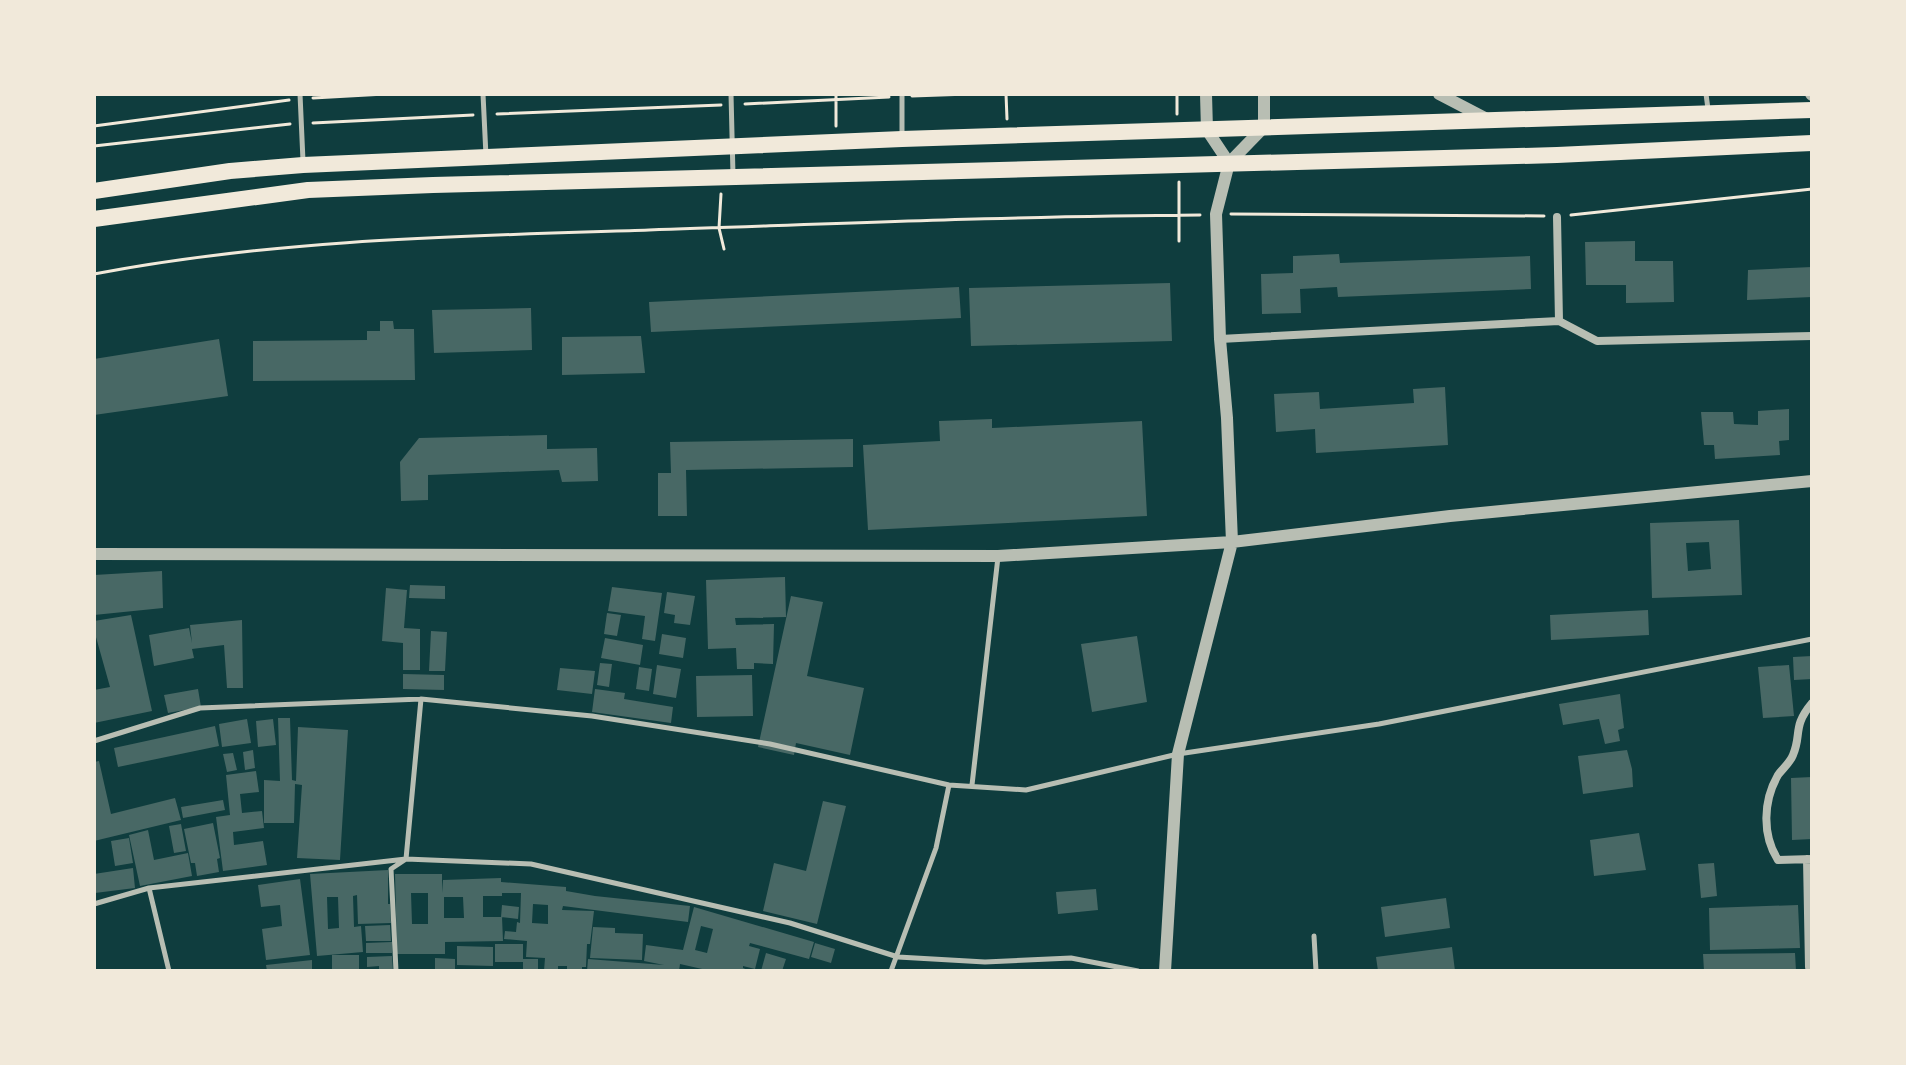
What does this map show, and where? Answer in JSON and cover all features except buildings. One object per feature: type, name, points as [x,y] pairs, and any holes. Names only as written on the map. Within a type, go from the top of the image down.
[{"type":"main road","points":[[94,191],[230,171],[303,165],[902,139],[1812,110]]},
{"type":"main road","points":[[94,219],[308,190],[1557,155],[1812,143]]},
{"type":"street","points":[[1206,94],[1207,130],[1229,163]]},
{"type":"street","points":[[1165,971],[1178,754],[1232,542],[1216,214],[1229,163],[1264,127],[1264,94]]},
{"type":"street","points":[[1439,94],[1490,121]]},
{"type":"street","points":[[1557,217],[1559,321]]},
{"type":"street","points":[[1220,339],[1559,321],[1597,341],[1812,336]]},
{"type":"street","points":[[94,554],[998,556],[1232,542],[1450,516],[1812,481]]},
{"type":"street","points":[[1809,967],[1810,859],[1778,860],[1767,838],[1766,825],[1773,786],[1792,758],[1799,723],[1812,703]]},
{"type":"lane","points":[[483,94],[486,157]]},
{"type":"lane","points":[[731,94],[733,176]]},
{"type":"lane","points":[[1706,94],[1708,114]]},
{"type":"lane","points":[[902,95],[902,139]]},
{"type":"lane","points":[[300,96],[303,165]]},
{"type":"lane","points":[[972,785],[998,556]]},
{"type":"lane","points":[[94,741],[200,708],[421,699],[592,716],[770,744],[949,785],[1026,790],[1178,754],[1379,724],[1812,639]]},
{"type":"lane","points":[[406,859],[421,699]]},
{"type":"lane","points":[[891,971],[936,848],[949,785]]},
{"type":"lane","points":[[396,971],[391,869],[406,859]]},
{"type":"lane","points":[[94,904],[149,888],[406,859],[531,864],[790,923],[898,957],[985,962],[1071,958],[1138,971]]},
{"type":"lane","points":[[149,888],[169,971]]},
{"type":"lane","points":[[1314,936],[1316,971]]},
{"type":"path","points":[[94,126],[300,96],[385,94]]},
{"type":"path","points":[[836,94],[836,128]]},
{"type":"path","points":[[94,146],[302,123],[969,94]]},
{"type":"path","points":[[1006,94],[1007,123]]},
{"type":"path","points":[[94,274],[215,256],[410,238],[1216,214],[1557,217],[1812,189]]}]
